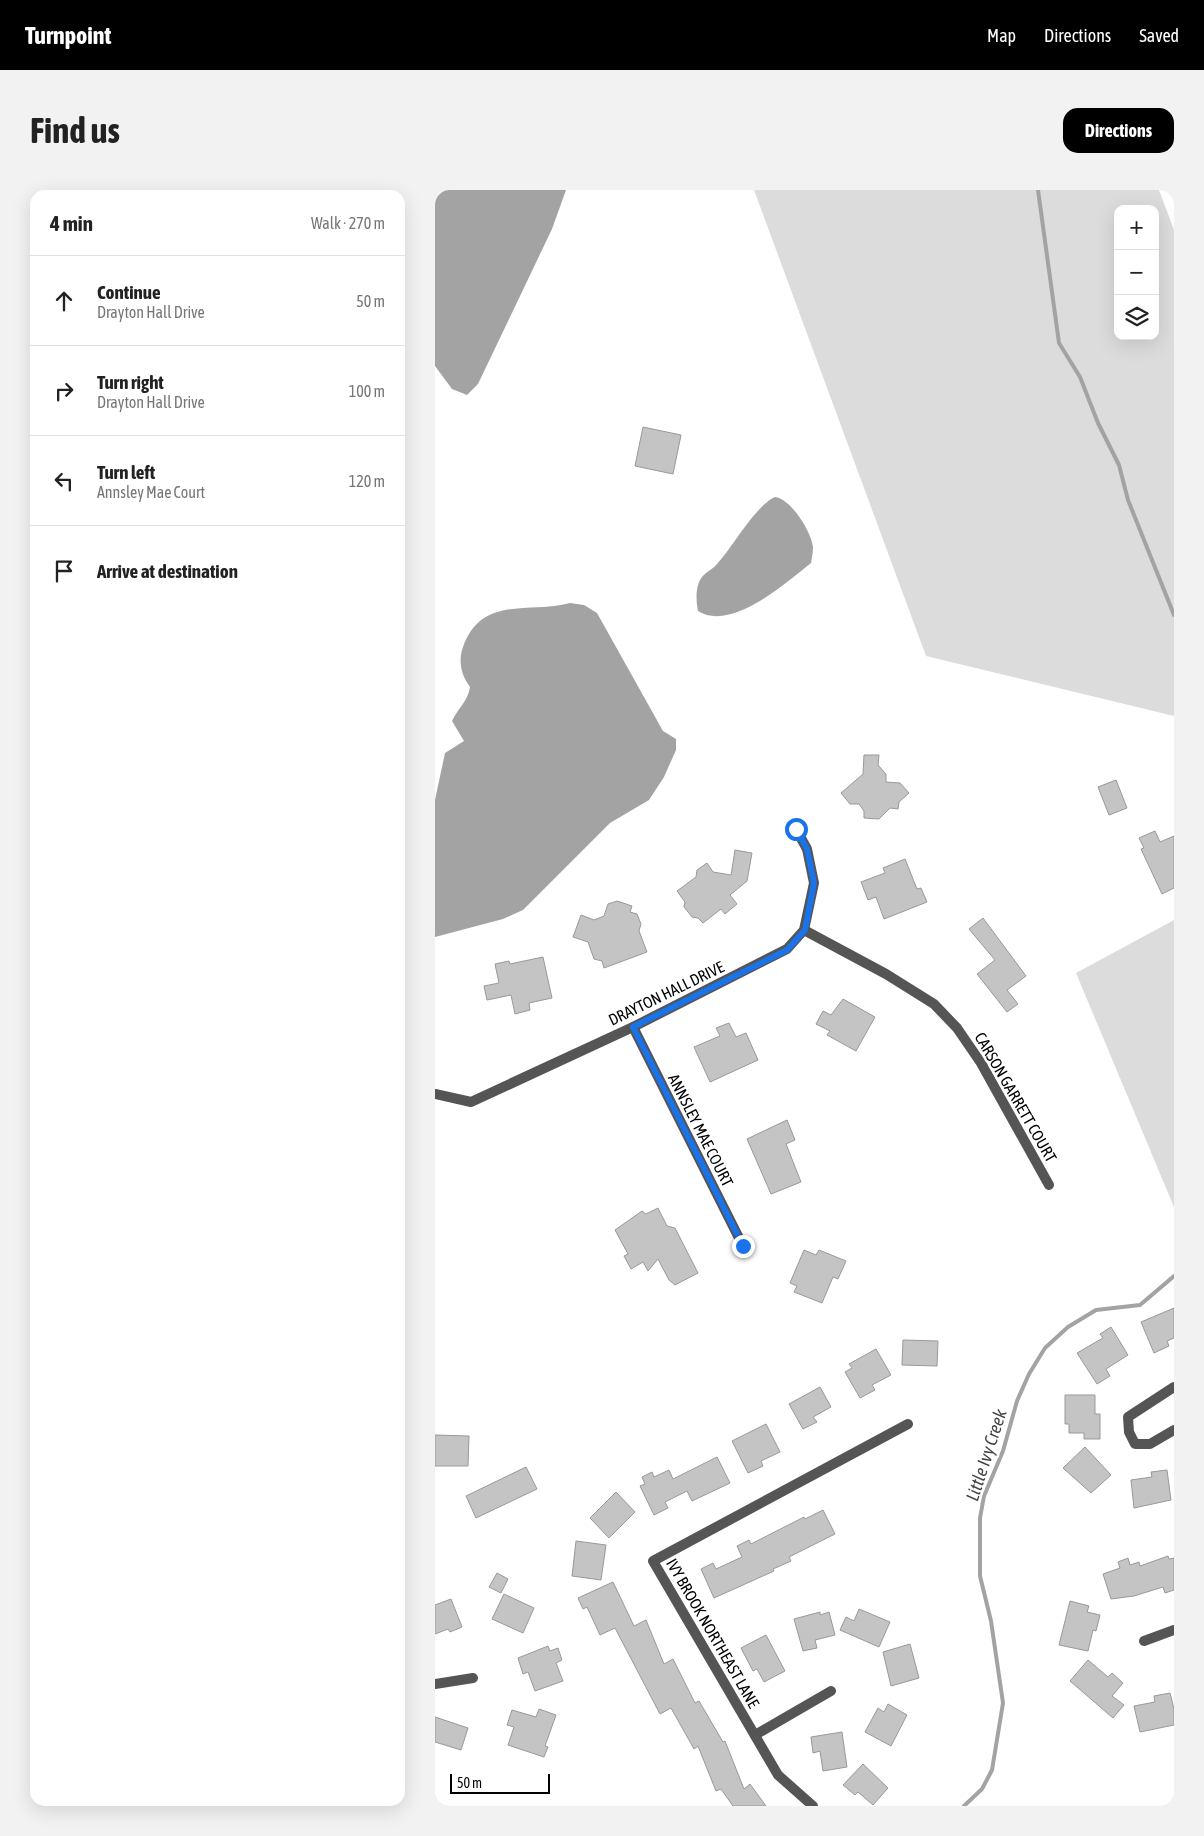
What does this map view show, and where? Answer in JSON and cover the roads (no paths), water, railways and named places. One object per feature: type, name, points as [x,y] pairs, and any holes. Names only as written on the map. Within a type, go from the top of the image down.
[{"type":"street","points":[[796,829],[807,849],[814,883],[805,930]]},
{"type":"street","name":"DRAYTON HALL DRIVE","points":[[435,1094],[471,1102],[633,1027],[787,950],[805,930]]},
{"type":"street","name":"CARSON GARRETT COURT","points":[[805,930],[886,974],[934,1004],[957,1028],[981,1063],[1049,1185]]},
{"type":"street","name":"ANNSLEY MAE COURT","points":[[633,1027],[743,1246]]},
{"type":"street","points":[[1174,1387],[1128,1417],[1129,1432],[1135,1444],[1150,1444],[1174,1430]]},
{"type":"street","name":"IVY BROOK NORTHEAST LANE","points":[[813,1806],[778,1775],[653,1561],[908,1424]]},
{"type":"street","points":[[1144,1641],[1174,1630]]},
{"type":"street","points":[[435,1684],[473,1678]]},
{"type":"street","points":[[755,1735],[831,1691]]},
{"type":"waterway","points":[[1038,190],[1059,343],[1080,377],[1098,423],[1119,465],[1128,500],[1174,615]]},
{"type":"waterway","name":"Little Ivy Creek","points":[[964,1806],[982,1789],[992,1770],[1003,1703],[991,1621],[980,1576],[980,1518],[984,1496],[1003,1451],[1017,1401],[1029,1374],[1045,1348],[1068,1327],[1096,1310],[1140,1305],[1174,1276]]}]
